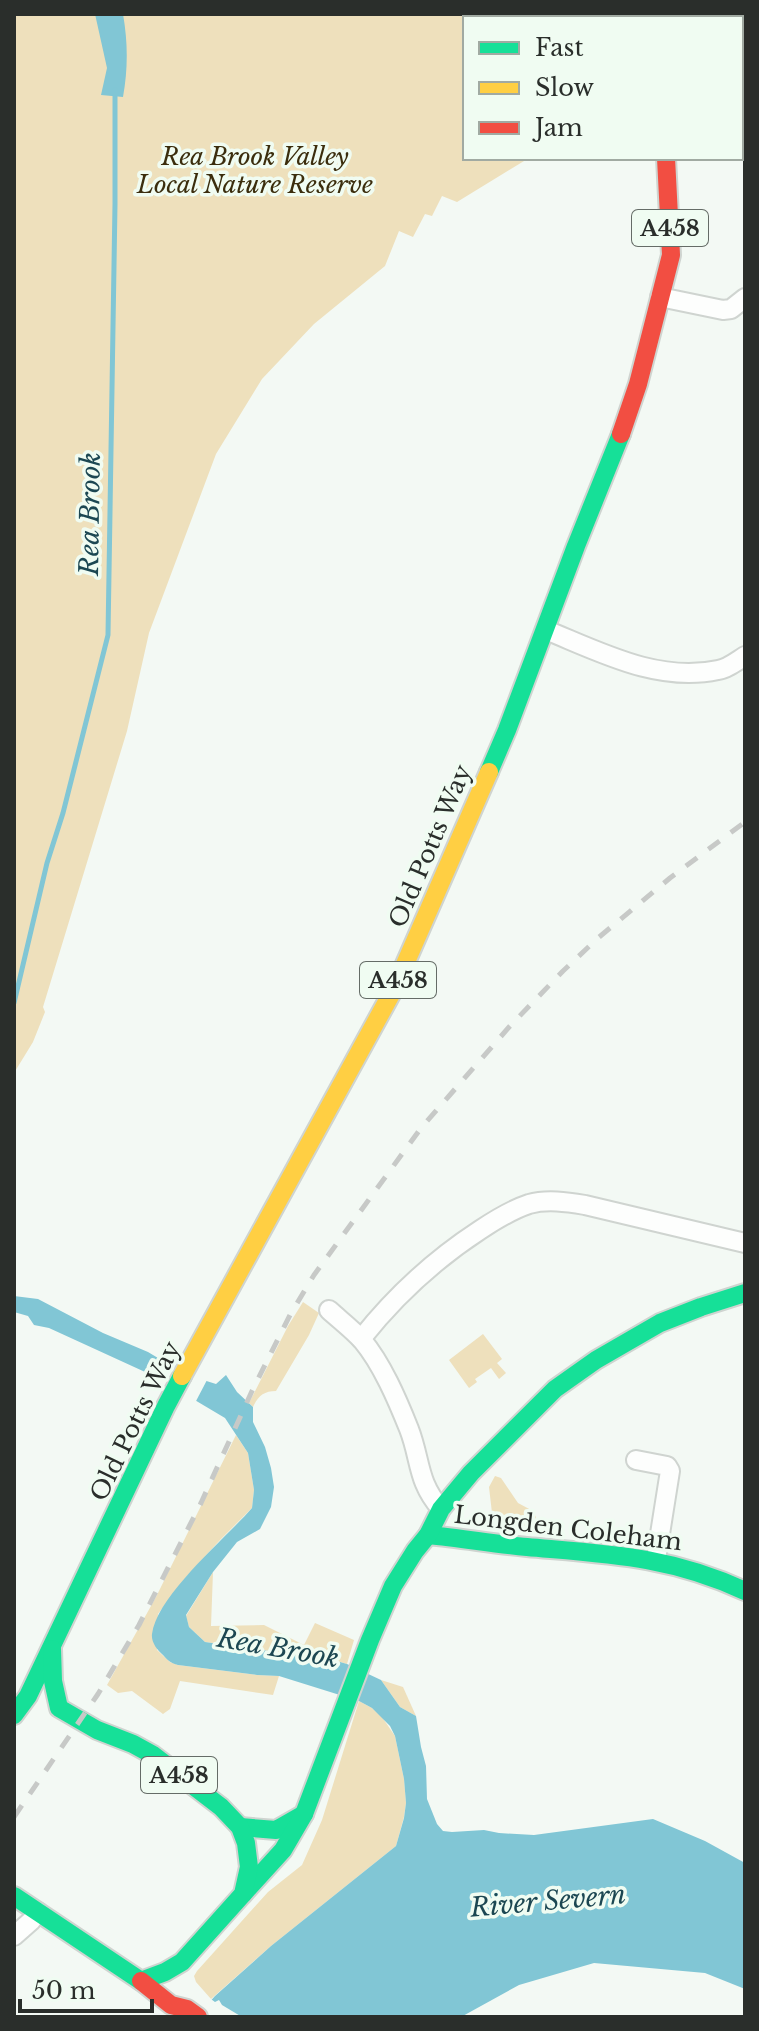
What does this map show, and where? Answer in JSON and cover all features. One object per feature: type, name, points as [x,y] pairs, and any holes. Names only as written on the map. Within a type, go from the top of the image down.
[{"type":"main road","name":"Old Potts Way","points":[[652,160],[655,264],[660,297]]},
{"type":"main road","name":"Old Potts Way","points":[[14,1715],[28,1696],[166,1406],[395,987],[507,730],[613,457],[638,384],[671,255],[666,160]]},
{"type":"main road","points":[[141,1981],[182,1962],[283,1850],[304,1814],[393,1586],[428,1535],[441,1509],[481,1462],[555,1389],[596,1360],[660,1323],[743,1294]]},
{"type":"main road","name":"Longden Coleham","points":[[428,1535],[656,1559],[725,1580],[745,1591]]},
{"type":"main road","name":"Old Potts Way","points":[[52,1644],[56,1699]]},
{"type":"main road","name":"A458","points":[[28,1696],[56,1699],[67,1692],[101,1717],[111,1735],[153,1755],[221,1807],[240,1827]]},
{"type":"main road","points":[[243,1894],[249,1867],[240,1827],[276,1830],[304,1814]]},
{"type":"main road","points":[[14,1896],[141,1981],[171,2005],[191,2012]]},
{"type":"main road","points":[[182,1962],[179,1986],[191,2012]]},
{"type":"street","points":[[660,297],[723,310],[743,305]]},
{"type":"street","points":[[546,630],[659,672],[720,670],[745,656]]},
{"type":"street","points":[[361,1339],[393,1300],[426,1270],[503,1215],[532,1203],[558,1201],[585,1205],[745,1243]]},
{"type":"street","points":[[329,1310],[361,1339],[373,1357],[410,1431],[423,1481],[431,1498],[441,1509]]},
{"type":"street","points":[[636,1460],[667,1466],[670,1471],[656,1559]]},
{"type":"street","points":[[14,1936],[38,1912]]},
{"type":"green space","name":"Rea Brook Valley Local Nature Reserve","points":[[14,14],[605,14],[463,16],[463,160],[526,160],[457,202],[442,196],[432,216],[425,214],[413,237],[399,231],[385,266],[314,324],[262,379],[216,454],[149,633],[127,731],[43,1007],[45,1012],[33,1042],[14,1073]]},
{"type":"green space","points":[[661,14],[745,14],[745,17]]},
{"type":"green space","points":[[303,1302],[319,1313],[309,1335],[276,1391],[262,1395],[253,1407],[249,1403]]},
{"type":"green space","points":[[483,1334],[502,1359],[497,1363],[506,1373],[499,1379],[491,1368],[475,1379],[477,1382],[469,1388],[449,1360]]},
{"type":"green space","points":[[236,1435],[248,1453],[254,1490],[252,1508],[186,1577],[158,1614],[157,1650],[178,1665],[279,1676],[273,1695],[180,1681],[170,1709],[163,1714],[132,1691],[118,1693],[107,1685],[156,1597]]},
{"type":"green space","points":[[495,1476],[501,1478],[518,1503],[533,1511],[536,1517],[533,1527],[507,1526],[503,1515],[492,1513],[489,1487]]},
{"type":"green space","points":[[213,1572],[211,1626],[264,1625],[304,1645],[315,1623],[354,1640],[347,1664],[205,1642],[189,1627],[186,1616]]},
{"type":"green space","points":[[381,1680],[403,1687],[416,1716],[400,1707]]},
{"type":"green space","points":[[359,1701],[382,1717],[395,1736],[406,1803],[396,1846],[271,1946],[211,1999],[194,1976],[268,1892],[302,1865],[322,1820]]},
{"type":"water","points":[[95,14],[123,14],[127,56],[123,97],[101,95],[107,68]]},
{"type":"water","name":"River Severn","points":[[14,1296],[38,1299],[103,1333],[148,1352],[158,1358],[162,1367],[216,1384],[226,1375],[237,1392],[253,1407],[253,1422],[271,1468],[274,1487],[271,1507],[260,1529],[237,1542],[213,1572],[186,1615],[189,1627],[205,1642],[333,1660],[381,1680],[400,1707],[416,1716],[426,1766],[427,1799],[443,1831],[484,1830],[534,1835],[653,1819],[705,1841],[745,1863],[745,1989],[705,1973],[594,1963],[519,1985],[461,2017],[196,2017],[271,1946],[396,1846],[406,1803],[395,1736],[390,1726],[372,1708],[359,1701],[279,1676],[178,1665],[159,1651],[153,1643],[152,1634],[166,1602],[194,1567],[252,1508],[254,1490],[248,1453],[225,1418],[156,1377],[49,1328],[34,1325],[28,1316],[14,1312]]},
{"type":"pier","points":[[168,1364],[207,1380],[195,1403],[153,1380],[160,1366]]},
{"type":"pier","points":[[208,1997],[215,2002],[219,2000],[242,2017],[192,2017]]},
{"type":"waterway","name":"Rea Brook","points":[[14,1003],[47,863],[63,813],[108,635],[115,90]]},
{"type":"railway","points":[[14,1817],[98,1694],[139,1625],[290,1315],[314,1275],[421,1128],[510,1026],[563,971],[670,878],[745,822]]},
{"type":"traffic: fast","points":[[489,772],[621,434]]},
{"type":"traffic: fast","points":[[243,1894],[283,1850],[304,1814],[393,1586],[428,1535],[441,1509],[471,1473],[555,1389],[596,1360],[660,1323],[745,1293]]},
{"type":"traffic: fast","points":[[14,1715],[28,1696],[182,1376]]},
{"type":"traffic: fast","points":[[428,1535],[638,1558],[691,1570],[745,1591]]},
{"type":"traffic: fast","points":[[14,1896],[141,1981],[182,1962],[243,1894],[249,1867],[240,1827],[221,1807],[153,1755],[97,1730],[59,1708],[53,1681],[52,1649]]},
{"type":"traffic: fast","points":[[240,1827],[276,1830],[304,1814]]},
{"type":"traffic: slow","points":[[182,1376],[395,987],[489,772]]},
{"type":"traffic: jam","points":[[621,434],[638,384],[671,255],[666,160]]},
{"type":"traffic: jam","points":[[141,1981],[171,2005],[187,2009],[198,2017]]}]
